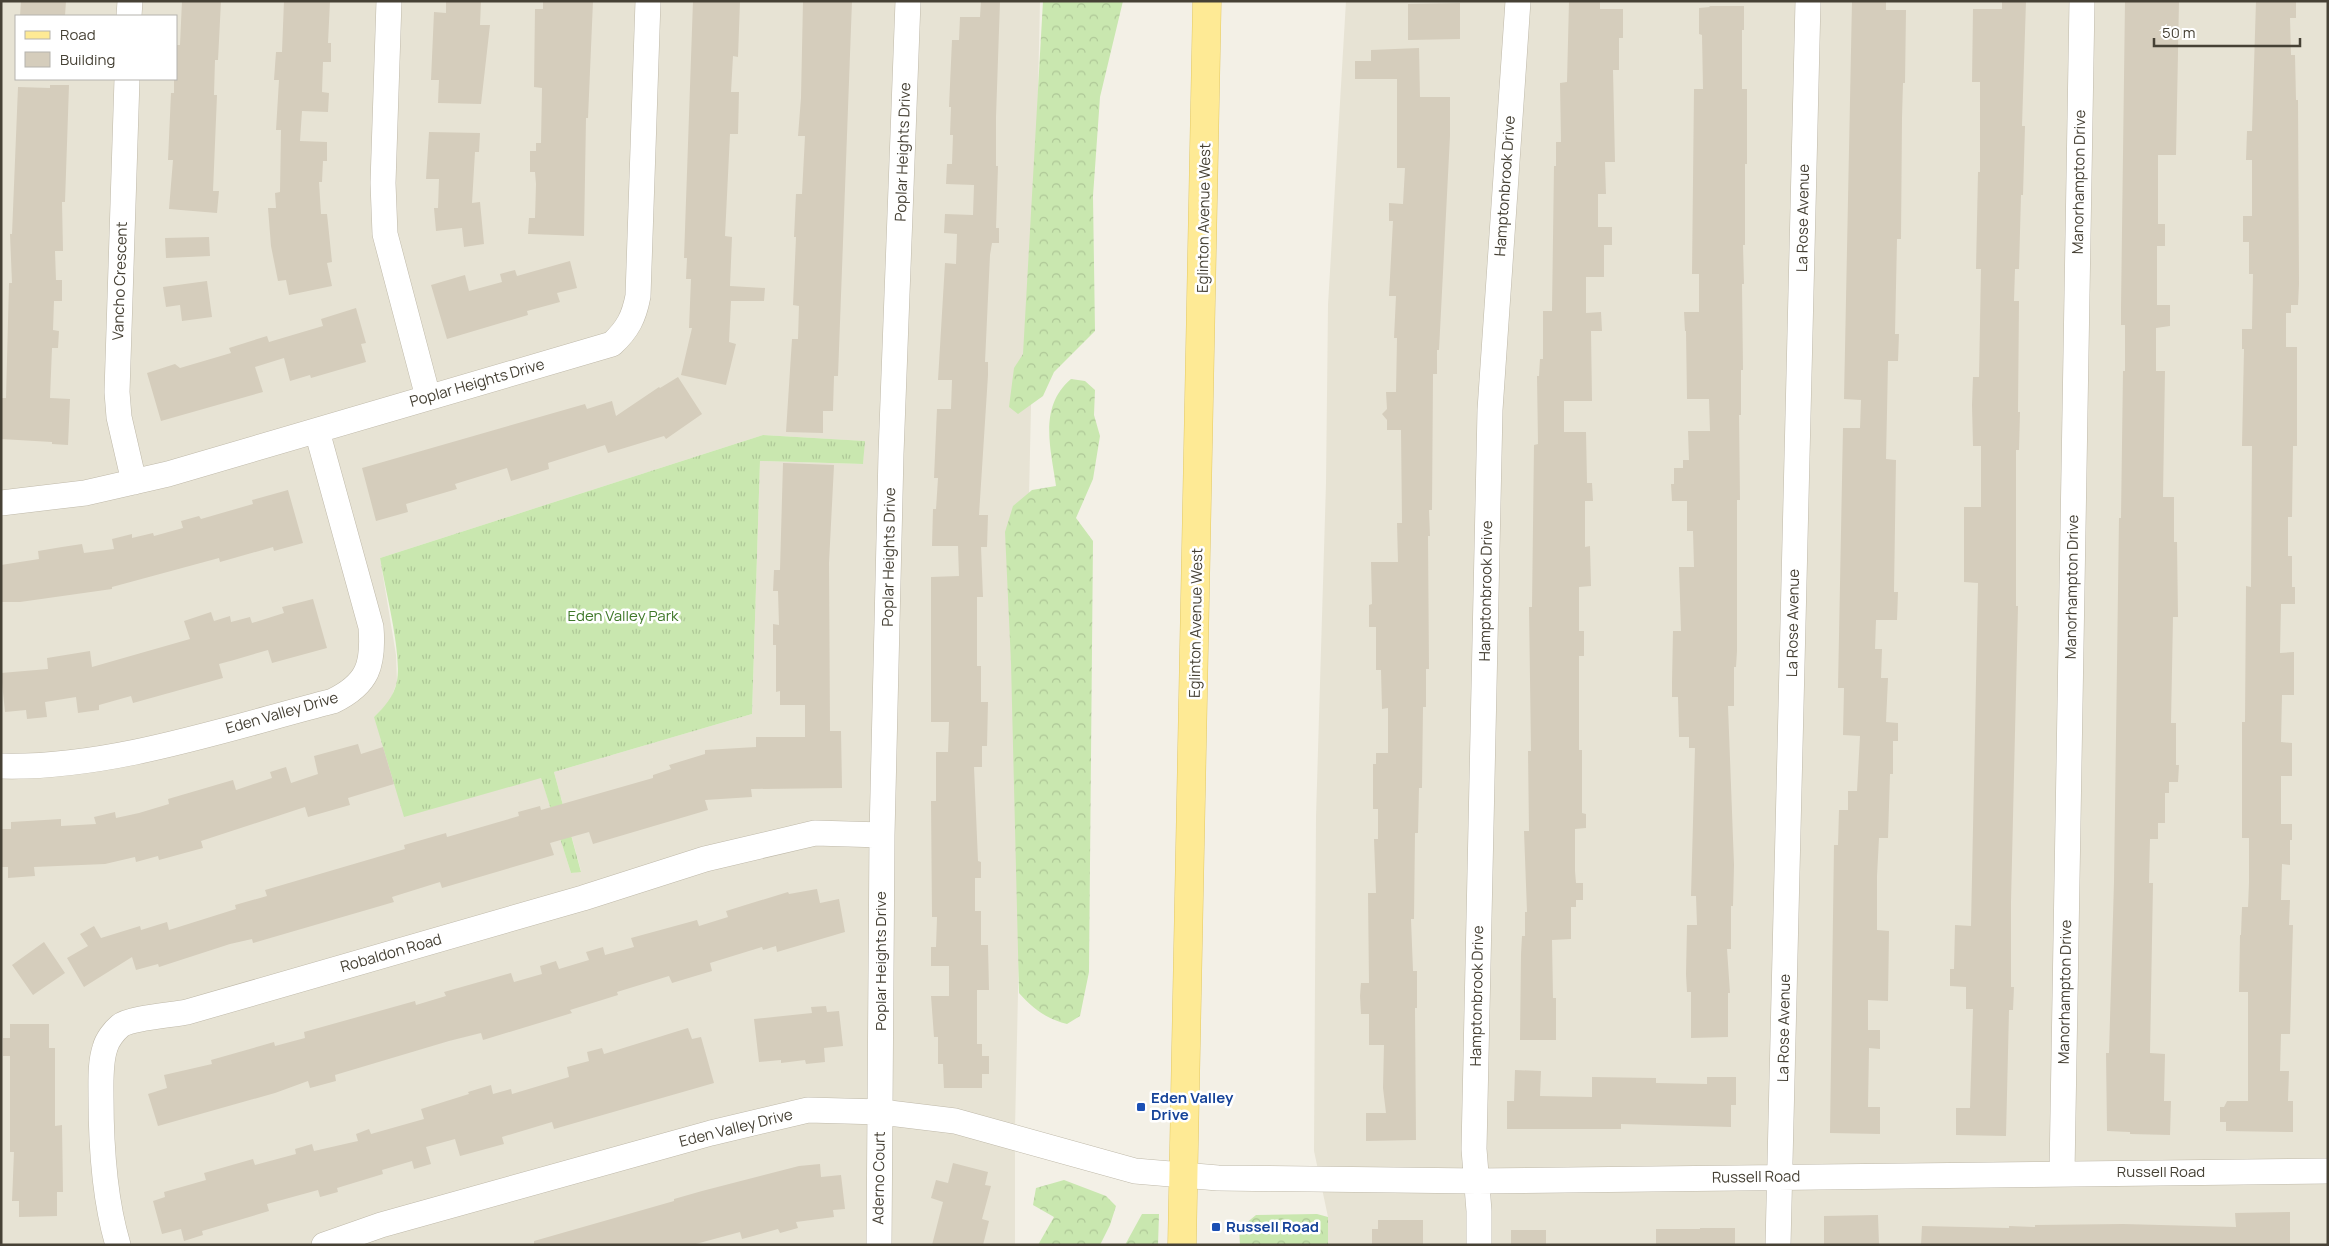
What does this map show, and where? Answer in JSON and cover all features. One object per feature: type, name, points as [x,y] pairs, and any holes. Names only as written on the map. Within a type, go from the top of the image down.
[{"type":"main road","name":"Eglinton Avenue West","points":[[1182,1245],[1207,1]]},
{"type":"street","points":[[129,15],[130,1]]},
{"type":"street","points":[[389,1],[383,183],[385,234],[428,397]]},
{"type":"street","name":"Poplar Heights Drive","points":[[1,503],[62,496],[134,482],[317,431],[612,344],[625,331],[634,316],[638,296],[648,1]]},
{"type":"street","name":"Poplar Heights Drive","points":[[881,1112],[882,835],[891,454],[908,1]]},
{"type":"street","name":"Hamptonbrook Drive","points":[[1479,1245],[1474,1139],[1490,410],[1518,1]]},
{"type":"street","name":"La Rose Avenue","points":[[1778,1245],[1808,1]]},
{"type":"street","name":"Manorhampton Drive","points":[[2062,1173],[2082,1]]},
{"type":"street","name":"Vancho Crescent","points":[[127,80],[117,392],[119,417],[134,482]]},
{"type":"street","name":"Eden Valley Drive","points":[[1,766],[27,767],[116,756],[333,701],[351,692],[363,680],[369,665],[373,646],[371,627],[317,431]]},
{"type":"street","name":"Robaldon Road","points":[[118,1245],[112,1224],[103,1147],[101,1085],[105,1047],[112,1034],[121,1024],[186,1012],[583,898],[706,859],[815,833],[882,835]]},
{"type":"street","name":"Eden Valley Drive","points":[[324,1245],[381,1225],[711,1134],[808,1110],[881,1112],[955,1121],[1135,1171],[1184,1176]]},
{"type":"street","name":"Aderno Court","points":[[879,1245],[878,1157],[881,1112]]},
{"type":"street","name":"Russell Road","points":[[1184,1176],[1477,1181],[2328,1171]]},
{"type":"shaded area","points":[[1,1],[1040,1],[1015,1128],[1015,1245],[1,1245]],"holes":[[[763,435],[864,441],[863,464],[760,461],[752,714],[554,772],[581,871],[571,873],[541,777],[374,717],[390,701],[397,682],[396,655],[380,558]]]},
{"type":"shaded area","points":[[1346,1],[2328,1],[2328,1245],[1328,1245],[1328,1217],[1314,1151],[1316,817],[1326,483],[1328,305]]},
{"type":"green space","points":[[1043,1],[1123,1],[1100,97],[1093,196],[1095,331],[1054,372],[1043,396],[1018,414],[1009,407],[1014,368],[1023,354]]},
{"type":"green space","points":[[1071,379],[1085,381],[1095,390],[1094,415],[1100,436],[1093,479],[1076,518],[1093,541],[1089,972],[1080,1016],[1067,1024],[1041,1013],[1019,993],[1011,663],[1005,532],[1013,506],[1032,490],[1056,486],[1050,443],[1050,415],[1054,402],[1061,390]]},
{"type":"green space","name":"Eden Valley Park","points":[[763,435],[865,441],[863,464],[760,461],[752,714],[554,772],[581,872],[571,873],[541,778],[404,817],[374,717],[394,692],[398,669],[395,638],[380,558]]},
{"type":"green space","points":[[1064,1180],[1106,1196],[1116,1206],[1110,1225],[1100,1245],[1038,1245],[1054,1217],[1033,1205],[1036,1188]]},
{"type":"green space","points":[[1142,1214],[1159,1214],[1158,1245],[1125,1245]]},
{"type":"green space","points":[[1317,1214],[1328,1217],[1328,1245],[1240,1245],[1239,1229],[1256,1215]]},
{"type":"building","points":[[21,1],[66,1],[65,15],[20,15]]},
{"type":"building","points":[[182,1],[221,1],[218,60],[215,60],[214,95],[217,95],[213,191],[219,191],[217,213],[169,209],[173,160],[168,160],[171,93],[174,93],[174,80],[178,80],[178,45],[180,45]]},
{"type":"building","points":[[284,1],[330,1],[328,43],[331,43],[331,62],[323,62],[322,92],[329,93],[328,112],[302,111],[300,141],[327,142],[327,161],[323,161],[322,182],[319,182],[321,214],[327,214],[332,262],[327,263],[332,286],[289,295],[286,280],[278,281],[271,246],[268,208],[276,208],[275,193],[280,192],[281,130],[276,130],[279,80],[274,80],[276,52],[282,52]]},
{"type":"building","points":[[446,1],[481,1],[480,25],[490,25],[481,104],[438,103],[439,80],[431,80],[434,12],[446,13]]},
{"type":"building","points":[[543,1],[593,1],[588,118],[586,118],[584,236],[528,234],[529,218],[535,218],[536,184],[535,172],[530,172],[530,151],[536,151],[536,143],[541,143],[542,88],[534,87],[535,9],[543,9]]},
{"type":"building","points":[[693,1],[740,1],[738,57],[733,56],[731,92],[739,92],[738,134],[730,134],[725,236],[732,237],[730,286],[765,288],[764,301],[731,301],[729,342],[736,344],[726,385],[681,375],[692,328],[689,328],[691,279],[686,279],[687,258],[684,258]]},
{"type":"building","points":[[803,1],[852,1],[838,376],[834,376],[833,411],[823,411],[823,433],[786,432],[792,339],[798,339],[799,306],[793,305],[796,237],[794,237],[796,194],[802,194],[805,136],[798,136],[801,98]]},
{"type":"building","points":[[981,1],[1000,1],[996,117],[996,166],[998,166],[996,228],[999,228],[999,243],[992,243],[990,255],[985,362],[988,362],[988,375],[979,515],[988,515],[987,547],[981,547],[983,597],[977,597],[977,666],[981,666],[981,702],[988,702],[987,746],[982,746],[982,767],[974,767],[978,861],[981,862],[981,878],[975,878],[975,911],[981,911],[981,945],[988,945],[989,990],[977,990],[977,1044],[982,1044],[982,1056],[989,1056],[989,1074],[982,1074],[982,1088],[944,1088],[943,1064],[938,1064],[938,1037],[934,1037],[931,996],[949,996],[949,966],[931,966],[931,947],[936,947],[937,917],[932,917],[931,801],[936,801],[936,752],[948,752],[949,722],[931,722],[931,577],[959,576],[958,546],[932,546],[933,509],[936,509],[938,478],[934,478],[937,409],[951,409],[952,380],[938,380],[945,263],[956,264],[957,234],[944,233],[945,214],[973,215],[974,185],[946,184],[947,164],[952,164],[953,135],[950,135],[951,107],[949,107],[952,40],[959,40],[960,17],[980,17]]},
{"type":"building","points":[[1569,1],[1600,1],[1600,9],[1623,9],[1623,38],[1619,38],[1619,70],[1613,70],[1615,162],[1605,162],[1606,194],[1598,194],[1598,227],[1612,227],[1612,245],[1604,245],[1604,277],[1586,277],[1586,313],[1601,312],[1602,331],[1591,331],[1592,401],[1564,401],[1564,432],[1586,432],[1587,483],[1592,483],[1593,501],[1585,501],[1585,547],[1590,546],[1591,586],[1579,587],[1579,631],[1584,631],[1584,656],[1579,656],[1579,750],[1582,750],[1582,813],[1586,814],[1586,828],[1575,829],[1575,871],[1576,883],[1583,883],[1583,900],[1576,900],[1576,907],[1571,907],[1571,939],[1552,940],[1553,998],[1556,998],[1556,1040],[1520,1040],[1521,954],[1522,936],[1525,936],[1525,912],[1527,912],[1524,831],[1529,831],[1528,751],[1531,751],[1529,607],[1532,607],[1534,445],[1538,444],[1537,376],[1539,376],[1540,359],[1543,359],[1543,311],[1552,311],[1554,166],[1556,166],[1556,142],[1561,142],[1560,83],[1567,82]]},
{"type":"building","points":[[1852,1],[1886,2],[1886,10],[1906,10],[1905,83],[1903,83],[1902,118],[1901,239],[1897,239],[1895,334],[1899,334],[1898,361],[1888,361],[1886,459],[1896,460],[1894,592],[1898,592],[1897,620],[1876,620],[1875,649],[1882,649],[1881,678],[1888,678],[1886,722],[1898,723],[1898,741],[1893,741],[1893,774],[1890,774],[1888,838],[1879,838],[1877,876],[1877,930],[1889,931],[1888,1001],[1868,1000],[1868,1030],[1880,1030],[1880,1049],[1869,1048],[1868,1107],[1880,1107],[1880,1134],[1830,1133],[1834,845],[1838,845],[1839,810],[1848,810],[1848,791],[1857,791],[1860,736],[1843,735],[1844,688],[1838,688],[1843,428],[1860,428],[1861,400],[1844,399]]},
{"type":"building","points":[[2002,1],[2026,1],[2022,126],[2025,126],[2023,195],[2021,195],[2019,269],[2015,269],[2014,301],[2019,301],[2018,412],[2020,412],[2019,450],[2016,450],[2016,606],[2018,606],[2011,902],[2011,987],[2014,987],[2013,1010],[2009,1010],[2006,1136],[1956,1135],[1956,1108],[1970,1108],[1973,1009],[1966,1009],[1966,987],[1950,986],[1950,969],[1954,969],[1955,925],[1971,926],[1978,583],[1964,582],[1964,507],[1981,507],[1981,446],[1973,446],[1972,405],[1973,377],[1979,377],[1981,269],[1976,269],[1978,172],[1980,172],[1980,82],[1972,82],[1973,9],[2002,9]]},
{"type":"building","points":[[2125,1],[2179,1],[2176,155],[2158,155],[2158,224],[2165,224],[2165,246],[2157,246],[2157,305],[2170,305],[2170,326],[2156,328],[2156,371],[2165,371],[2163,497],[2174,497],[2174,542],[2177,542],[2178,617],[2173,617],[2171,723],[2176,723],[2176,765],[2179,765],[2178,782],[2169,782],[2169,793],[2165,793],[2165,823],[2158,823],[2158,839],[2150,839],[2149,883],[2153,883],[2150,1053],[2165,1054],[2164,1101],[2171,1101],[2170,1135],[2130,1134],[2130,1132],[2107,1131],[2106,1053],[2109,1053],[2114,882],[2119,518],[2121,518],[2123,371],[2125,371],[2125,325],[2121,325],[2121,308]]},
{"type":"building","points":[[2256,1],[2296,1],[2296,18],[2290,18],[2291,55],[2295,55],[2296,100],[2298,100],[2299,284],[2298,305],[2291,305],[2291,313],[2286,313],[2286,347],[2297,347],[2297,446],[2293,446],[2292,517],[2288,517],[2288,556],[2292,556],[2292,587],[2295,587],[2295,604],[2281,604],[2280,653],[2294,652],[2294,695],[2282,695],[2281,742],[2292,743],[2292,776],[2281,776],[2281,824],[2292,824],[2292,840],[2290,840],[2290,865],[2282,864],[2281,900],[2290,900],[2289,925],[2293,925],[2290,1034],[2281,1034],[2280,1071],[2289,1071],[2288,1101],[2293,1101],[2293,1132],[2226,1131],[2226,1122],[2220,1122],[2220,1107],[2224,1107],[2227,1101],[2248,1101],[2248,992],[2239,992],[2242,907],[2248,907],[2249,883],[2249,838],[2242,838],[2242,722],[2245,722],[2246,586],[2251,587],[2252,446],[2242,446],[2244,349],[2242,349],[2242,329],[2252,329],[2253,274],[2249,274],[2249,242],[2243,242],[2243,216],[2252,216],[2252,160],[2246,160],[2247,131],[2252,131]]},
{"type":"building","points":[[1460,3],[1460,39],[1408,40],[1408,4]]},
{"type":"building","points":[[1709,6],[1744,6],[1742,89],[1747,89],[1747,164],[1745,164],[1744,284],[1742,284],[1743,370],[1741,370],[1741,415],[1739,415],[1740,500],[1737,500],[1737,651],[1736,667],[1734,667],[1734,706],[1728,706],[1734,865],[1733,906],[1731,906],[1731,949],[1727,949],[1730,993],[1728,993],[1728,1037],[1691,1038],[1691,992],[1687,992],[1686,974],[1687,925],[1697,925],[1696,896],[1691,896],[1695,748],[1689,748],[1689,737],[1679,737],[1678,697],[1672,697],[1672,682],[1673,631],[1681,631],[1679,567],[1694,567],[1693,531],[1687,531],[1687,501],[1672,501],[1671,484],[1674,484],[1674,468],[1683,468],[1683,460],[1689,460],[1688,431],[1710,431],[1709,399],[1687,399],[1684,312],[1699,312],[1699,274],[1692,274],[1694,89],[1703,89],[1702,35],[1699,34],[1699,8]]},
{"type":"building","points":[[1419,48],[1420,97],[1450,97],[1450,136],[1439,350],[1437,350],[1437,374],[1433,374],[1432,510],[1429,510],[1430,536],[1428,536],[1429,669],[1426,669],[1426,707],[1423,707],[1422,788],[1419,788],[1418,833],[1415,833],[1414,919],[1411,919],[1413,971],[1417,971],[1417,1008],[1415,1008],[1416,1140],[1366,1141],[1366,1113],[1386,1113],[1383,1088],[1384,1045],[1369,1045],[1369,1014],[1361,1014],[1360,996],[1361,983],[1369,983],[1368,893],[1376,893],[1374,839],[1378,839],[1378,809],[1373,809],[1373,764],[1376,764],[1376,753],[1388,753],[1388,708],[1382,709],[1381,670],[1376,670],[1376,627],[1369,627],[1369,605],[1372,604],[1371,562],[1398,562],[1397,523],[1402,523],[1401,430],[1387,430],[1387,420],[1382,414],[1387,409],[1386,392],[1396,392],[1397,338],[1394,338],[1396,296],[1389,296],[1393,221],[1389,221],[1389,203],[1403,204],[1405,168],[1397,168],[1397,79],[1355,79],[1355,61],[1371,61],[1371,50]]},
{"type":"building","points":[[50,85],[69,85],[65,202],[62,202],[63,251],[55,251],[56,280],[62,280],[62,301],[54,301],[53,330],[59,331],[58,348],[52,348],[50,398],[70,399],[68,445],[52,444],[52,442],[1,439],[1,398],[6,398],[9,283],[12,283],[10,234],[12,234],[18,87],[50,88]]},
{"type":"building","points":[[429,132],[480,133],[479,152],[475,152],[472,203],[480,202],[484,244],[464,247],[462,228],[436,231],[434,208],[438,208],[439,179],[426,179]]},
{"type":"building","points":[[209,237],[210,256],[166,258],[165,238]]},
{"type":"building","points":[[570,261],[577,288],[557,293],[560,302],[527,311],[528,315],[447,339],[431,285],[465,275],[469,291],[502,282],[500,274],[515,270],[517,276]]},
{"type":"building","points":[[207,281],[212,317],[182,321],[180,305],[166,307],[163,287]]},
{"type":"building","points":[[356,308],[366,343],[361,344],[366,362],[311,378],[310,375],[290,381],[284,358],[255,367],[263,392],[161,421],[147,373],[175,364],[180,368],[231,353],[229,348],[267,336],[269,342],[323,326],[321,319]]},
{"type":"building","points":[[678,377],[702,414],[666,439],[664,436],[608,453],[605,445],[548,463],[549,469],[511,481],[507,468],[455,484],[457,489],[406,504],[408,512],[376,521],[362,468],[585,404],[587,409],[612,401],[616,416],[659,387]]},
{"type":"building","points":[[783,463],[834,465],[829,563],[830,731],[841,731],[842,788],[751,789],[752,797],[705,800],[708,810],[593,844],[589,832],[550,843],[554,855],[442,888],[440,882],[392,897],[394,902],[253,943],[252,939],[230,944],[159,967],[158,964],[136,970],[132,957],[84,987],[67,958],[88,946],[80,934],[94,926],[101,938],[140,926],[141,930],[167,922],[169,930],[236,909],[235,905],[267,896],[265,890],[405,849],[404,845],[446,833],[447,837],[519,816],[518,812],[540,806],[541,810],[653,778],[653,775],[671,769],[669,765],[705,754],[705,750],[756,747],[756,737],[805,737],[805,705],[780,705],[780,691],[776,692],[776,645],[773,645],[773,624],[779,625],[778,591],[773,591],[774,570],[780,570]]},
{"type":"building","points":[[288,490],[303,543],[274,551],[273,547],[220,562],[219,558],[112,587],[112,589],[20,602],[1,602],[1,565],[39,559],[38,551],[82,544],[84,553],[114,549],[112,539],[132,534],[132,538],[153,533],[154,536],[183,528],[181,521],[199,516],[201,519],[253,504],[252,500]]},
{"type":"building","points":[[313,599],[327,648],[272,663],[268,650],[219,664],[223,678],[133,703],[131,696],[99,705],[99,710],[78,713],[76,697],[45,702],[47,717],[27,719],[26,710],[5,712],[1,673],[48,669],[47,658],[90,651],[92,667],[190,639],[184,621],[211,612],[214,621],[230,616],[231,622],[250,617],[252,623],[284,613],[282,607]]},
{"type":"building","points":[[358,744],[361,754],[383,747],[394,784],[348,798],[350,805],[308,817],[305,807],[201,841],[203,848],[159,860],[158,856],[136,862],[135,857],[105,864],[34,867],[35,876],[8,878],[8,867],[1,867],[1,829],[11,829],[11,822],[61,819],[61,826],[96,824],[94,817],[115,812],[116,818],[139,813],[169,804],[168,799],[233,780],[236,790],[272,778],[270,772],[286,767],[291,783],[318,774],[314,756]]},
{"type":"building","points":[[817,889],[820,903],[839,899],[845,932],[777,952],[776,946],[763,950],[762,947],[710,963],[712,971],[672,983],[669,976],[617,992],[618,995],[570,1010],[572,1013],[483,1040],[481,1033],[449,1041],[335,1075],[336,1081],[310,1088],[308,1081],[275,1093],[158,1126],[148,1094],[167,1088],[164,1075],[212,1064],[211,1060],[274,1042],[275,1046],[305,1038],[304,1032],[415,1001],[416,1005],[446,996],[444,992],[511,973],[514,982],[542,974],[540,966],[556,961],[559,969],[589,960],[586,952],[603,947],[605,955],[634,947],[631,938],[697,920],[699,926],[728,917],[726,911],[788,892],[789,894]]},
{"type":"building","points":[[44,942],[65,973],[33,995],[12,965]]},
{"type":"building","points":[[826,1006],[827,1012],[839,1011],[843,1046],[824,1048],[825,1062],[806,1064],[805,1060],[781,1063],[781,1060],[759,1062],[754,1019],[812,1013],[811,1007]]},
{"type":"building","points":[[10,1024],[49,1024],[49,1048],[55,1048],[55,1126],[62,1125],[63,1192],[57,1192],[57,1216],[19,1217],[19,1201],[12,1201],[14,1152],[10,1152],[10,1056],[3,1056],[3,1038],[10,1038]]},
{"type":"building","points":[[688,1028],[692,1039],[701,1037],[714,1083],[554,1129],[552,1122],[502,1137],[504,1144],[460,1156],[455,1139],[426,1147],[431,1164],[414,1169],[412,1161],[382,1170],[383,1174],[337,1188],[338,1192],[320,1197],[318,1190],[267,1204],[269,1211],[202,1231],[203,1235],[184,1241],[181,1229],[162,1234],[153,1201],[165,1197],[164,1192],[206,1180],[204,1173],[253,1159],[255,1165],[296,1154],[295,1149],[312,1144],[314,1151],[358,1141],[356,1134],[369,1129],[371,1134],[424,1119],[421,1109],[469,1094],[468,1092],[491,1085],[493,1094],[511,1089],[512,1094],[569,1077],[567,1067],[589,1061],[587,1052],[602,1048],[604,1054]]},
{"type":"building","points":[[1515,1070],[1541,1071],[1540,1096],[1592,1097],[1592,1077],[1656,1078],[1656,1083],[1707,1084],[1707,1077],[1736,1077],[1736,1105],[1731,1105],[1731,1127],[1621,1124],[1621,1129],[1507,1129],[1507,1101],[1514,1101]]},
{"type":"building","points":[[953,1163],[988,1172],[985,1185],[991,1186],[982,1219],[989,1221],[983,1245],[932,1245],[943,1202],[931,1198],[936,1180],[948,1183]]},
{"type":"building","points":[[820,1164],[821,1177],[841,1175],[845,1209],[833,1210],[834,1217],[796,1222],[798,1228],[780,1233],[778,1229],[742,1239],[740,1232],[692,1245],[534,1245],[534,1241],[674,1201],[674,1199],[702,1191],[799,1166]]},
{"type":"building","points":[[2290,1212],[2290,1245],[1921,1245],[1922,1226],[2009,1228],[2009,1226],[2035,1227],[2035,1225],[2123,1224],[2236,1227],[2235,1213]]},
{"type":"building","points":[[1878,1215],[1879,1245],[1824,1245],[1824,1216]]},
{"type":"building","points":[[1378,1220],[1423,1220],[1423,1245],[1372,1245],[1372,1229],[1378,1229]]},
{"type":"building","points":[[1735,1228],[1735,1245],[1656,1245],[1656,1229]]},
{"type":"building","points":[[1511,1230],[1546,1230],[1546,1245],[1511,1245]]},
{"type":"place","name":"Eden Valley Drive","points":[[1141,1107]]},
{"type":"place","name":"Russell Road","points":[[1216,1227]]}]
